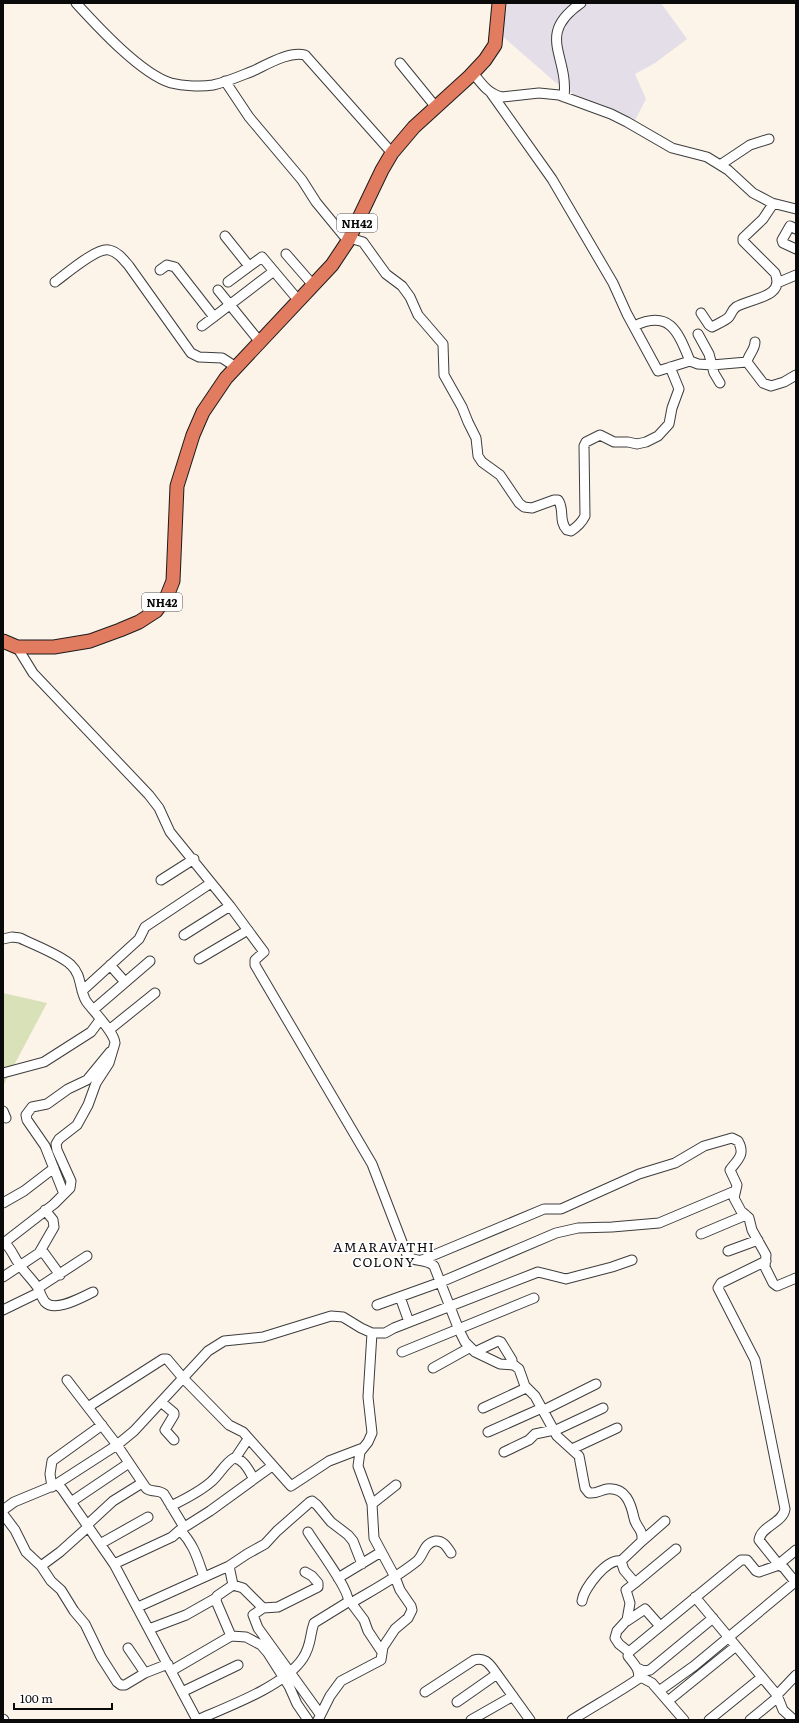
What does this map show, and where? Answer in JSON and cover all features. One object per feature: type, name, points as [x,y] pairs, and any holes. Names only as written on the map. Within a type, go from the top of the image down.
[{"type":"highway","name":"NH42","points":[[3,641],[17,647],[54,647],[90,641],[139,622],[156,611],[167,596],[173,581],[177,486],[193,435],[203,412],[236,367],[332,265],[349,240],[392,152],[435,106],[473,73],[485,60],[494,45],[499,3]]},
{"type":"street","points":[[76,3],[99,29],[144,67],[158,77],[170,82],[180,84],[213,85],[225,82],[286,57],[305,55],[392,152]]},
{"type":"street","points":[[564,97],[565,79],[557,47],[556,34],[568,13],[581,3]]},
{"type":"street","points":[[400,63],[435,106]]},
{"type":"street","points":[[473,73],[491,93],[547,170],[613,283],[657,370],[660,372],[670,367],[690,361],[698,364],[746,362]]},
{"type":"street","points":[[225,82],[248,117],[302,180],[316,202],[349,240],[363,242],[386,274],[402,286],[418,315],[443,344],[444,375],[476,438],[478,456],[482,462],[500,475],[518,503],[524,507],[532,508],[558,500],[561,506],[561,521],[567,530],[570,531],[574,529],[585,516],[584,446],[586,442],[600,435],[614,442],[640,444],[658,436],[664,431],[669,424],[672,408],[679,389],[670,367]]},
{"type":"street","points":[[491,93],[502,97],[538,93],[564,97],[627,122],[672,148],[707,157],[720,165],[753,192],[773,204],[796,209]]},
{"type":"street","points":[[720,165],[750,145],[769,139]]},
{"type":"street","points":[[773,204],[743,240],[775,273],[777,284]]},
{"type":"street","points":[[796,229],[790,226],[782,240],[782,242],[796,249]]},
{"type":"street","points":[[225,236],[248,266]]},
{"type":"street","points":[[55,282],[87,259],[103,250],[114,252],[121,256],[129,266],[191,353],[199,357],[222,358],[236,367]]},
{"type":"street","points":[[286,254],[313,285]]},
{"type":"street","points":[[228,282],[262,257],[299,301]]},
{"type":"street","points":[[160,270],[167,265],[175,266],[214,317]]},
{"type":"street","points":[[202,326],[274,270]]},
{"type":"street","points":[[701,313],[709,326],[712,327],[728,318],[732,310],[770,294],[777,284],[796,275]]},
{"type":"street","points":[[218,290],[260,342]]},
{"type":"street","points":[[634,326],[652,319],[672,326],[677,332],[690,361]]},
{"type":"street","points":[[698,334],[709,354],[715,376],[720,383]]},
{"type":"street","points":[[746,362],[748,356],[755,347],[755,342]]},
{"type":"street","points":[[746,362],[767,385],[777,386],[796,375]]},
{"type":"street","points":[[17,647],[33,673],[149,795],[160,811],[170,832],[194,859],[264,953],[255,960],[255,965],[372,1164],[407,1255],[412,1259],[429,1262],[434,1266],[459,1330],[472,1350],[500,1364],[517,1367],[521,1372],[526,1388],[532,1392],[559,1439],[572,1449],[580,1460],[585,1488],[589,1493],[593,1494],[609,1489],[620,1491],[625,1495],[631,1504],[635,1521],[642,1532],[642,1541]]},
{"type":"street","points":[[161,880],[194,859]]},
{"type":"street","points":[[82,991],[139,939],[145,927],[211,883]]},
{"type":"street","points":[[184,935],[230,906]]},
{"type":"street","points":[[199,959],[248,930]]},
{"type":"street","points":[[4,940],[20,938],[71,964],[79,976],[82,991],[93,1010],[115,1040],[109,1062],[96,1083],[88,1105],[77,1125],[59,1139],[56,1144],[71,1184],[68,1191],[4,1242],[20,1266],[39,1290],[45,1301],[54,1307],[93,1292]]},
{"type":"street","points":[[93,1010],[150,961]]},
{"type":"street","points":[[110,965],[125,982]]},
{"type":"street","points":[[109,1030],[155,993]]},
{"type":"street","points":[[3,1073],[44,1062],[91,1032],[100,1020]]},
{"type":"street","points":[[64,1194],[44,1146],[27,1120],[26,1116],[32,1107],[47,1104],[68,1089],[86,1080],[114,1048]]},
{"type":"street","points":[[422,1260],[544,1209],[561,1208],[639,1174],[675,1163],[704,1146],[732,1138],[738,1141],[741,1146],[741,1153],[738,1161],[730,1170],[737,1185],[734,1198],[741,1211],[749,1218],[752,1230],[766,1255],[766,1267],[775,1285],[779,1285],[796,1278]]},
{"type":"street","points":[[3,1204],[24,1191],[54,1168]]},
{"type":"street","points":[[377,1305],[441,1282],[556,1234],[578,1228],[612,1227],[659,1222],[735,1191]]},
{"type":"street","points":[[3,1277],[39,1253],[54,1227],[53,1220],[45,1210]]},
{"type":"street","points":[[701,1234],[746,1215]]},
{"type":"street","points":[[728,1251],[758,1240]]},
{"type":"street","points":[[39,1253],[44,1253],[60,1275]]},
{"type":"street","points":[[3,1310],[39,1290],[87,1256]]},
{"type":"street","points":[[3,1510],[14,1502],[53,1486],[117,1445],[134,1431],[208,1351],[227,1340],[248,1340],[263,1337],[325,1317],[339,1316],[372,1333],[385,1333],[450,1305],[538,1272],[566,1279],[632,1260]]},
{"type":"street","points":[[659,1691],[796,1583],[759,1540],[761,1534],[782,1517],[785,1509],[767,1427],[759,1376],[749,1347],[718,1288],[721,1283],[766,1261]]},
{"type":"street","points":[[400,1297],[409,1322]]},
{"type":"street","points":[[402,1352],[459,1330],[534,1298]]},
{"type":"street","points":[[3,1514],[15,1530],[26,1552],[41,1566],[51,1581],[61,1590],[84,1624],[101,1657],[120,1685],[125,1685],[145,1673],[169,1668],[231,1636],[246,1636],[261,1645],[286,1674],[319,1717],[337,1685],[346,1678],[379,1662],[382,1658],[383,1647],[390,1636],[408,1618],[412,1610],[411,1606],[400,1590],[395,1577],[373,1536],[374,1520],[372,1514],[372,1504],[358,1466],[358,1456],[372,1433],[368,1397],[372,1333]]},
{"type":"street","points":[[433,1368],[472,1350],[498,1341],[501,1342],[512,1360],[512,1365]]},
{"type":"street","points":[[88,1407],[164,1359],[168,1360],[183,1378],[229,1425],[243,1432],[272,1466],[289,1484],[293,1486],[329,1461],[363,1448]]},
{"type":"street","points":[[67,1380],[117,1445],[142,1483],[149,1491],[162,1492],[196,1551],[204,1577]]},
{"type":"street","points":[[488,1432],[543,1409],[596,1384]]},
{"type":"street","points":[[483,1408],[526,1388]]},
{"type":"street","points":[[161,1402],[174,1413],[165,1430],[174,1440]]},
{"type":"street","points":[[504,1452],[529,1440],[535,1434],[554,1431],[603,1408]]},
{"type":"street","points":[[53,1486],[50,1474],[52,1461],[102,1425]]},
{"type":"street","points":[[572,1449],[617,1428]]},
{"type":"street","points":[[171,1506],[207,1486],[218,1476],[229,1461],[236,1457],[248,1439]]},
{"type":"street","points":[[236,1457],[247,1467],[254,1479]]},
{"type":"street","points":[[72,1502],[129,1463]]},
{"type":"street","points":[[114,1564],[172,1538],[182,1529],[272,1466]]},
{"type":"street","points":[[41,1566],[60,1552],[113,1501],[142,1483]]},
{"type":"street","points":[[53,1486],[58,1485],[62,1489],[114,1564],[197,1720],[217,1716],[260,1692],[297,1666],[308,1648],[314,1623],[350,1601],[395,1577],[418,1560],[424,1548],[432,1542],[442,1542],[451,1553]]},
{"type":"street","points":[[372,1504],[396,1485]]},
{"type":"street","points":[[138,1607],[229,1566],[246,1554],[265,1544],[277,1531],[312,1501],[331,1522],[348,1535],[353,1541],[362,1564]]},
{"type":"street","points":[[100,1544],[148,1517]]},
{"type":"street","points":[[582,1601],[587,1588],[611,1562],[621,1561],[665,1521]]},
{"type":"street","points":[[308,1532],[348,1594],[350,1601],[364,1620],[368,1631],[382,1652]]},
{"type":"street","points":[[627,1621],[630,1603],[626,1590],[676,1550]]},
{"type":"street","points":[[684,1720],[652,1683],[638,1672],[628,1656],[629,1652],[741,1560],[746,1560],[756,1571],[759,1572],[779,1565],[796,1550]]},
{"type":"street","points":[[338,1578],[381,1552]]},
{"type":"street","points":[[621,1561],[624,1570],[635,1583]]},
{"type":"street","points":[[229,1566],[233,1585]]},
{"type":"street","points":[[305,1572],[316,1579],[318,1587],[278,1607],[262,1608],[255,1613],[253,1618],[286,1674],[297,1704],[308,1720]]},
{"type":"street","points":[[149,1629],[186,1615],[216,1598],[233,1585]]},
{"type":"street","points":[[233,1585],[243,1588],[262,1608]]},
{"type":"street","points":[[695,1597],[778,1696],[783,1710],[793,1718]]},
{"type":"street","points":[[216,1598],[231,1636]]},
{"type":"street","points":[[629,1652],[619,1644],[615,1638],[617,1631],[627,1621],[645,1608],[660,1626]]},
{"type":"street","points":[[572,1720],[617,1693],[638,1672],[650,1670],[713,1618]]},
{"type":"street","points":[[668,1701],[736,1646]]},
{"type":"street","points":[[128,1648],[145,1673]]},
{"type":"street","points":[[425,1692],[467,1664],[479,1658],[489,1662],[527,1719]]},
{"type":"street","points":[[182,1692],[238,1665]]},
{"type":"street","points":[[457,1702],[497,1674]]},
{"type":"street","points":[[750,1720],[778,1696],[796,1675]]},
{"type":"street","points":[[709,1720],[762,1677]]},
{"type":"street","points":[[471,1720],[512,1696]]},
{"type":"shaded area","points":[[507,3],[573,3],[581,8],[589,3],[661,3],[687,39],[655,63],[635,74],[646,99],[630,130],[555,82],[499,33],[506,12]]},
{"type":"green space","points":[[3,993],[47,1003],[3,1086]]},
{"type":"district","name":"AMARAVATHI COLONY","points":[[384,1254]]}]
